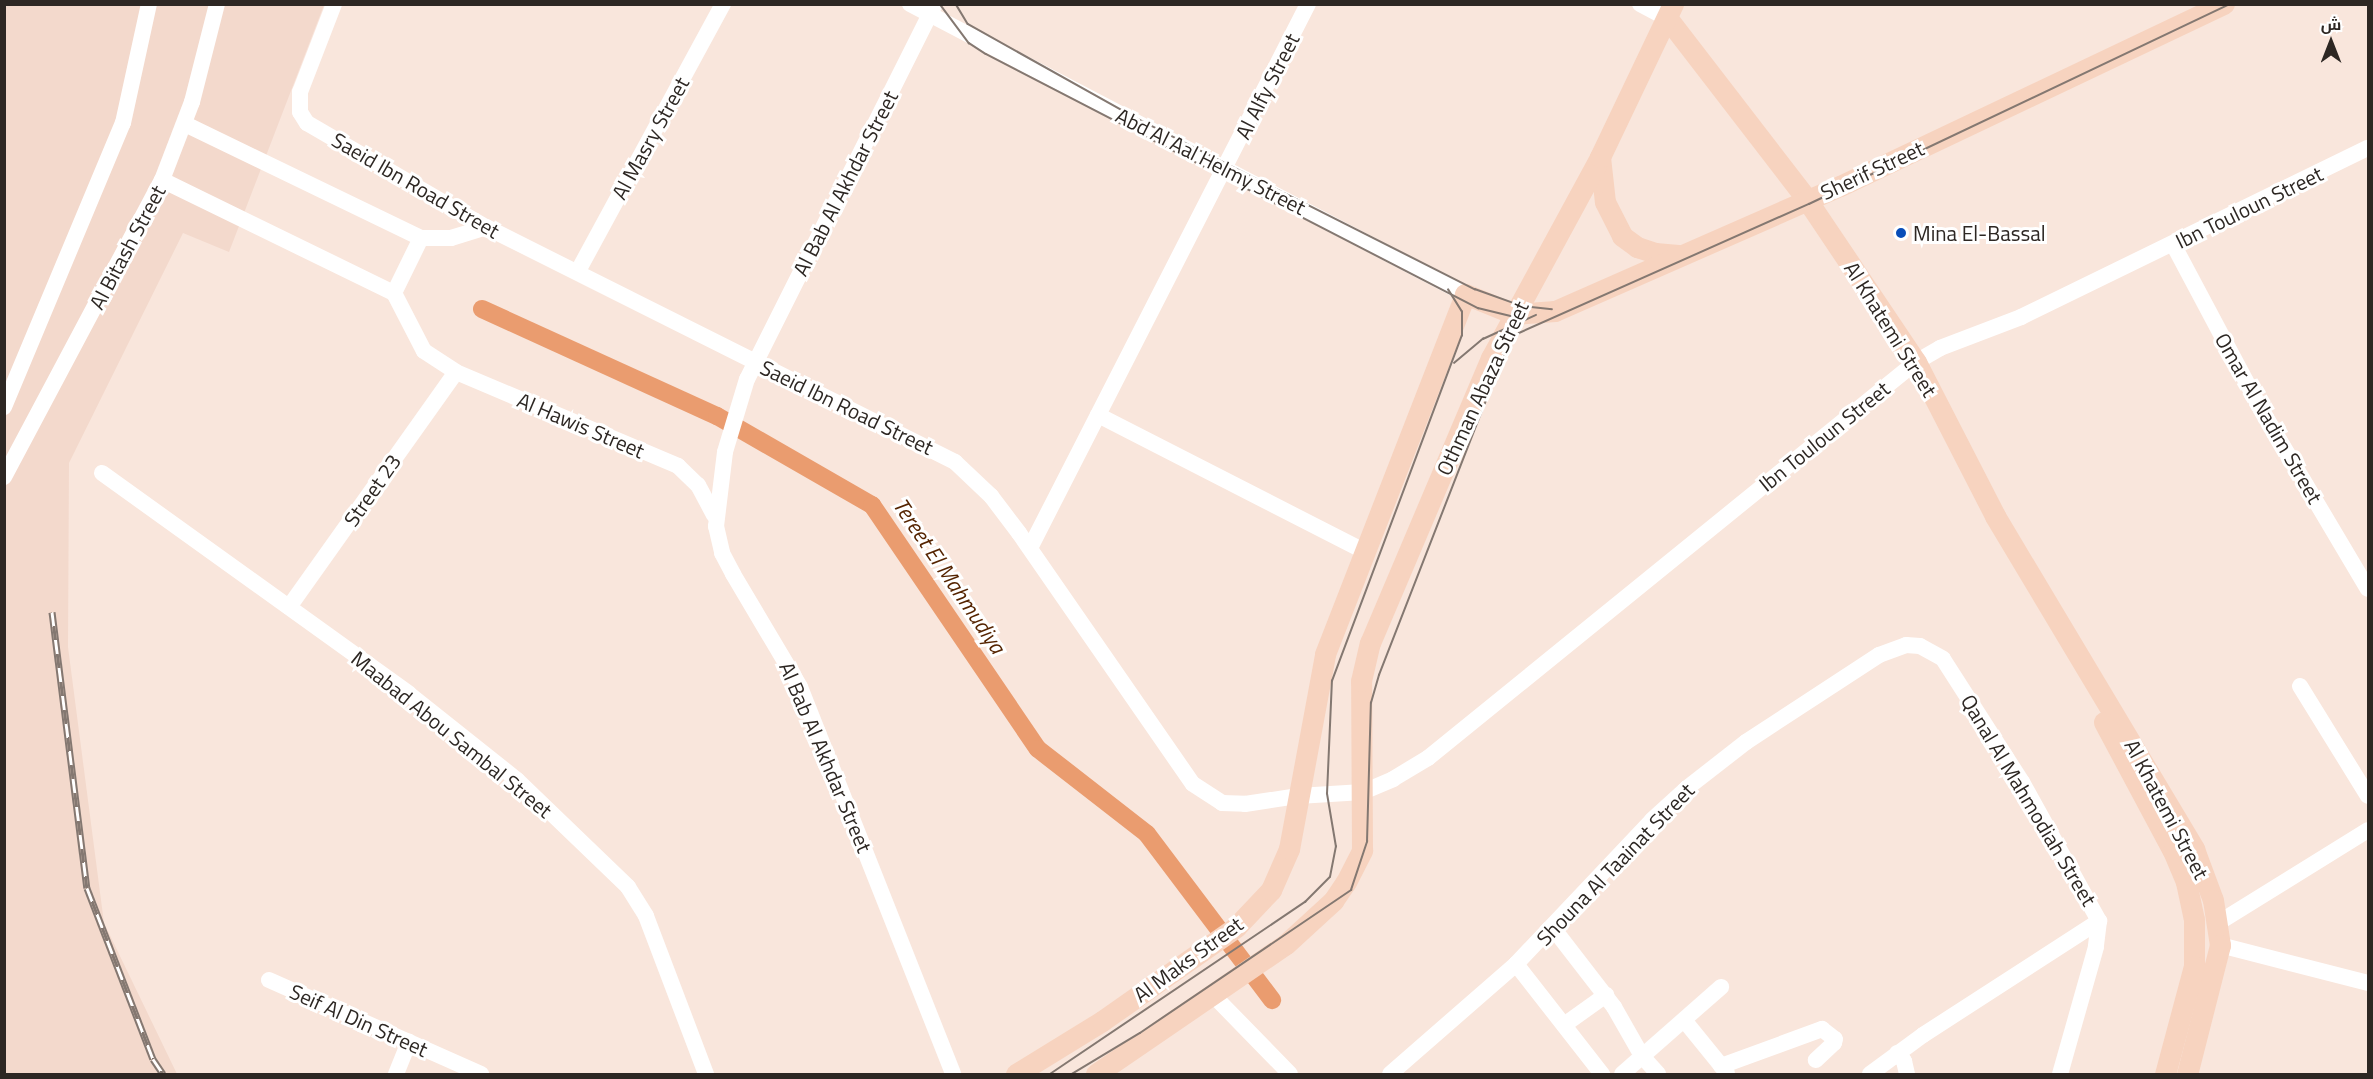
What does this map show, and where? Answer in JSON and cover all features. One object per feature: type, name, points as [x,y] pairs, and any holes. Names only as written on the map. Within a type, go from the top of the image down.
[{"type":"main road","name":"Sherif Street","points":[[1514,314],[1555,311],[1807,201],[2224,4]]},
{"type":"main road","name":"Othman Abaza Street","points":[[1364,792],[1360,701],[1364,662],[1464,418],[1514,314],[1600,157],[1671,12]]},
{"type":"main road","name":"Al Khatemi Street","points":[[1671,12],[1807,201],[1916,362],[1995,516],[2079,662],[2194,849],[2218,923],[2220,945],[2187,1074]]},
{"type":"main road","points":[[1600,157],[1605,202],[1622,236],[1655,253],[1682,254]]},
{"type":"main road","points":[[1298,796],[1318,679],[1364,551],[1465,294]]},
{"type":"main road","name":"Abd Al Aal Helmy Street","points":[[1465,294],[1514,314]]},
{"type":"main road","name":"Al Khatemi Street","points":[[2079,662],[2082,680],[2173,851],[2190,900],[2196,943],[2194,966],[2164,1074]]},
{"type":"main road","name":"Al Maks Street","points":[[1096,1074],[1286,944],[1333,901],[1355,867],[1362,850],[1364,792]]},
{"type":"main road","name":"Al Maks Street","points":[[1016,1074],[1112,1014],[1236,927],[1257,908],[1271,890],[1289,849],[1298,796]]},
{"type":"street","name":"Al Bitash Street","points":[[6,400],[123,123],[149,4]]},
{"type":"street","name":"Al Bitash Street","points":[[4,477],[162,180],[185,124],[218,4]]},
{"type":"street","name":"Saeid Ibn Road Street","points":[[334,4],[298,102],[307,123],[486,227],[578,271],[955,462],[991,496],[1030,548],[1193,784],[1222,803],[1245,804],[1298,796],[1364,792]]},
{"type":"street","name":"Al Masry Street","points":[[578,271],[723,4]]},
{"type":"street","name":"Abd Al Aal Helmy Street","points":[[910,4],[932,10],[1465,294]]},
{"type":"street","name":"Al Alfy Street","points":[[1030,548],[1308,4]]},
{"type":"street","points":[[1640,4],[1671,12]]},
{"type":"street","name":"Al Bab Al Akhdar Street","points":[[932,10],[755,362],[741,396],[727,442],[718,485],[716,521],[728,564],[800,687],[952,1074]]},
{"type":"street","points":[[185,124],[421,238],[450,238],[486,227]]},
{"type":"street","name":"Ibn Touloun Street","points":[[1364,792],[1428,758],[1916,362],[2173,244],[2368,148]]},
{"type":"street","points":[[162,180],[394,293],[421,238]]},
{"type":"street","name":"Omar Al Nadim Street","points":[[2173,244],[2258,404],[2368,589]]},
{"type":"street","name":"Al Hawis Street","points":[[394,293],[424,351],[456,372],[678,466],[698,485],[716,521]]},
{"type":"street","name":"Street 23","points":[[289,607],[456,372]]},
{"type":"street","points":[[1098,415],[1364,551]]},
{"type":"street","name":"Maabad Abou Sambal Street","points":[[102,473],[409,694],[517,780],[628,887],[646,916],[706,1074]]},
{"type":"street","name":"Qanal Al Mahmodiah Street","points":[[1920,646],[1943,659],[1989,727],[2099,921],[2096,947],[2060,1074]]},
{"type":"street","name":"Shouna Al Taainat Street","points":[[1390,1074],[1516,964],[1553,928],[1653,819],[1715,766],[1879,655],[1894,648],[1920,646]]},
{"type":"street","points":[[2300,686],[2368,796]]},
{"type":"street","points":[[2218,923],[2368,830]]},
{"type":"street","points":[[1870,1074],[1897,1053],[2099,921]]},
{"type":"street","points":[[1553,928],[1606,995],[1642,1056],[1658,1074]]},
{"type":"street","points":[[2220,945],[2368,983]]},
{"type":"street","points":[[1516,964],[1602,1074]]},
{"type":"street","name":"Seif Al Din Street","points":[[269,980],[481,1074]]},
{"type":"street","points":[[1622,1074],[1721,987]]},
{"type":"street","points":[[1212,994],[1290,1074]]},
{"type":"street","points":[[1564,1025],[1606,995]]},
{"type":"street","points":[[1684,1020],[1724,1070],[1822,1029],[1835,1039],[1834,1043],[1816,1060]]},
{"type":"street","points":[[396,1074],[409,1042]]},
{"type":"street","points":[[1897,1053],[1904,1061],[1907,1074]]},
{"type":"shaded area","points":[[5,5],[324,5],[229,252],[183,233],[69,463],[68,647],[104,923],[177,1074],[5,1074]]},
{"type":"waterway","name":"Tereet El Mahmudiya","points":[[482,309],[717,416],[872,505],[1038,749],[1147,834],[1272,1000]]},
{"type":"tram line","points":[[940,4],[969,43],[986,54],[1478,308],[1523,319]]},
{"type":"tram line","points":[[956,4],[968,24],[1136,118],[1475,289],[1522,306],[1552,309]]},
{"type":"tram line","points":[[1072,1074],[1140,1033],[1351,890],[1367,842],[1371,703],[1379,675],[1507,347],[1519,333],[1809,204],[2231,4]]},
{"type":"tram line","points":[[1050,1074],[1305,902],[1330,877],[1336,847],[1327,794],[1332,681],[1462,336],[1462,312],[1448,290]]},
{"type":"tram line","points":[[1454,363],[1483,339],[1536,315]]},
{"type":"railway","points":[[52,612],[87,888],[153,1059],[163,1074]]},
{"type":"place","name":"Mina El-Bassal","points":[[1901,233]]}]
